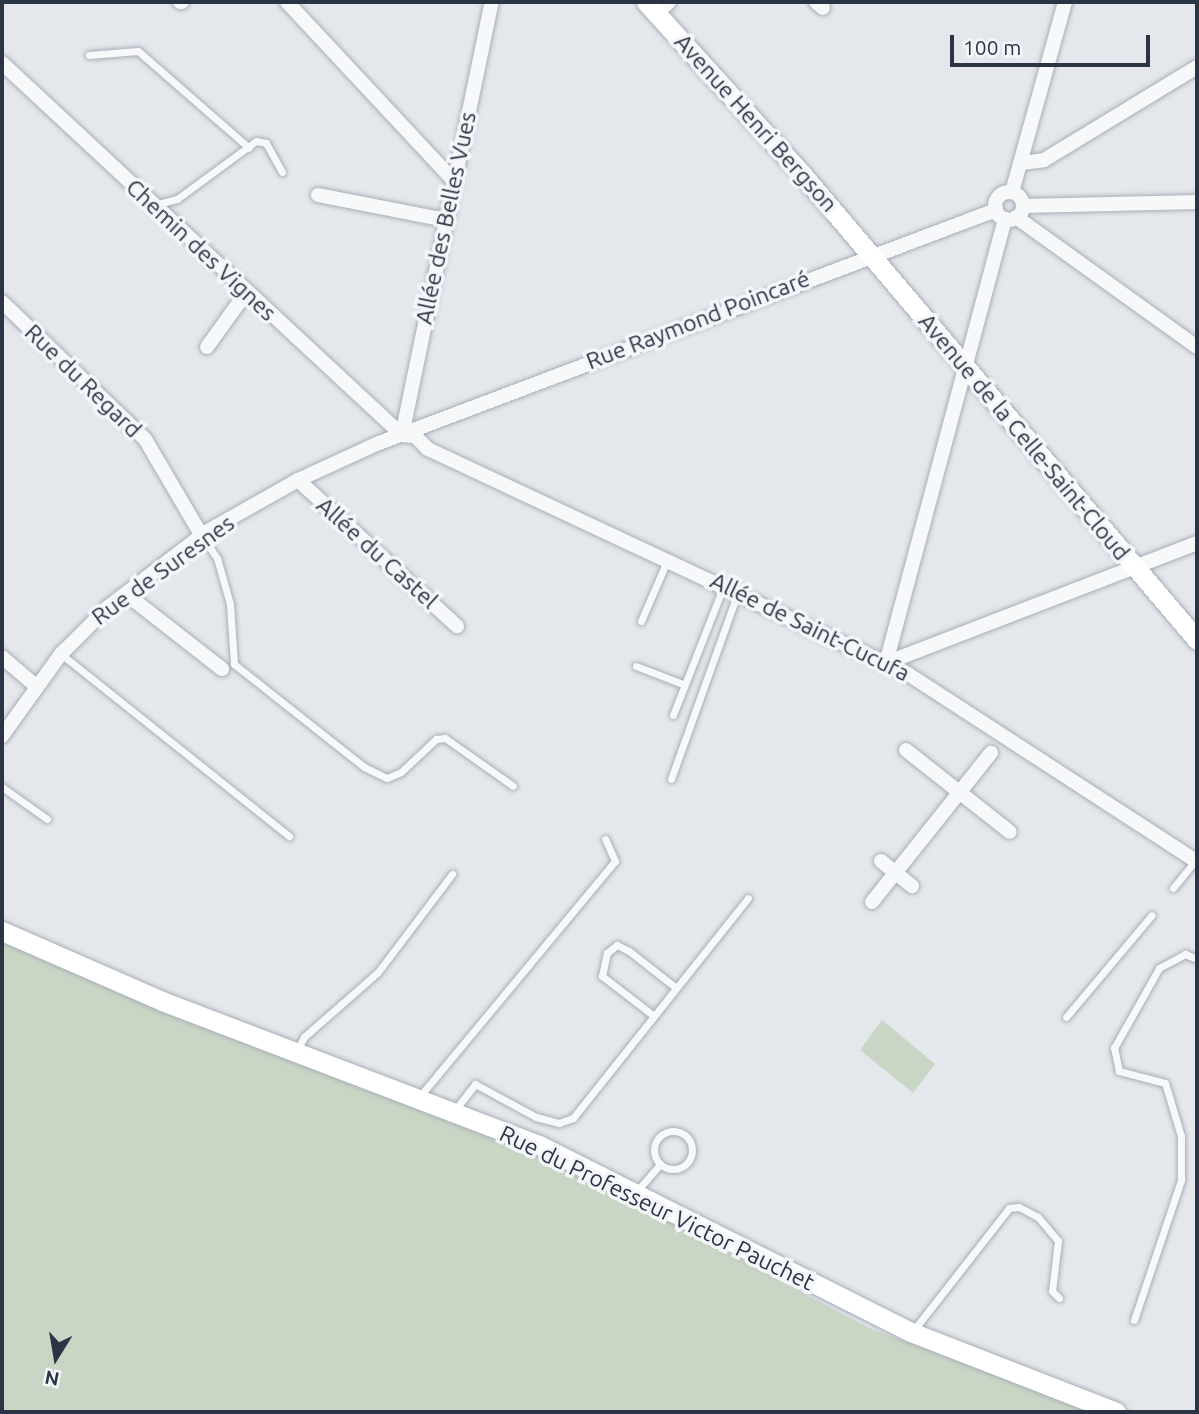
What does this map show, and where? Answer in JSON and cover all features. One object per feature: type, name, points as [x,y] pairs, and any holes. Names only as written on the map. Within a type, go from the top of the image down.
[{"type":"street","points":[[287,2],[453,180]]},
{"type":"street","name":"Allée des Belles Vues","points":[[402,435],[492,2]]},
{"type":"street","points":[[886,663],[1065,2]]},
{"type":"street","name":"Avenue Henri Bergson","points":[[657,5],[853,234]]},
{"type":"street","name":"Chemin des Vignes","points":[[2,63],[334,375],[402,435]]},
{"type":"street","points":[[1021,163],[1044,160],[1197,66]]},
{"type":"street","points":[[1012,192],[1000,195],[1010,213],[1197,347]]},
{"type":"street","points":[[318,195],[445,220]]},
{"type":"street","name":"Rue Raymond Poincaré","points":[[402,435],[870,254],[1010,213],[1197,202]]},
{"type":"street","name":"Avenue de la Celle-Saint-Cloud","points":[[853,234],[1197,640]]},
{"type":"street","points":[[207,347],[246,293]]},
{"type":"street","name":"Rue du Regard","points":[[2,302],[145,439],[202,536]]},
{"type":"street","name":"Rue de Suresnes","points":[[2,736],[61,654],[126,594],[202,536],[298,480],[402,435]]},
{"type":"street","name":"Allée de Saint-Cucufa","points":[[402,435],[415,436],[428,449],[725,584],[886,663],[1196,862]]},
{"type":"street","name":"Allée du Castel","points":[[298,480],[457,626]]},
{"type":"street","points":[[886,663],[1197,543]]},
{"type":"street","points":[[126,594],[222,669]]},
{"type":"street","points":[[2,657],[36,686]]},
{"type":"street","points":[[905,750],[1010,832]]},
{"type":"street","points":[[872,902],[992,753]]},
{"type":"street","points":[[881,861],[912,886]]},
{"type":"street","name":"Rue du Professeur Victor Pauchet","points":[[2,931],[162,1001],[539,1145],[911,1332],[1116,1412]]},
{"type":"lane","points":[[89,55],[138,51],[249,148]]},
{"type":"lane","points":[[153,205],[177,199],[256,141],[267,143],[282,172]]},
{"type":"lane","points":[[202,536],[217,558],[230,604],[234,664],[364,767],[387,778],[401,772],[436,738],[445,738],[513,786]]},
{"type":"lane","points":[[641,621],[668,558]]},
{"type":"lane","points":[[673,715],[683,684],[725,584]]},
{"type":"lane","points":[[671,779],[739,591]]},
{"type":"lane","points":[[61,654],[289,836]]},
{"type":"lane","points":[[636,666],[683,684]]},
{"type":"lane","points":[[992,753],[1003,738]]},
{"type":"lane","points":[[2,787],[47,819]]},
{"type":"lane","points":[[417,1099],[615,861],[605,839]]},
{"type":"lane","points":[[1173,888],[1196,862]]},
{"type":"lane","points":[[295,1052],[304,1037],[378,972],[453,874]]},
{"type":"lane","points":[[454,1113],[460,1098],[475,1084],[536,1117],[559,1123],[573,1118],[748,898]]},
{"type":"lane","points":[[1066,1017],[1152,915]]},
{"type":"lane","points":[[654,1016],[602,976],[607,953],[617,945],[629,951],[676,988]]},
{"type":"lane","points":[[1135,1320],[1181,1180],[1181,1136],[1165,1083],[1119,1071],[1114,1048],[1159,968],[1185,954],[1197,959]]},
{"type":"lane","points":[[674,1131],[686,1136],[692,1147],[686,1164],[674,1169],[660,1164],[654,1150],[658,1138],[674,1131]]},
{"type":"lane","points":[[634,1194],[660,1164]]},
{"type":"lane","points":[[911,1332],[1009,1208],[1019,1207],[1038,1217],[1058,1241],[1052,1291],[1059,1298]]},
{"type":"green space","points":[[2,939],[530,1149],[869,1328],[1097,1412],[2,1412]]},
{"type":"green space","points":[[882,1020],[935,1064],[913,1093],[860,1050]]}]
